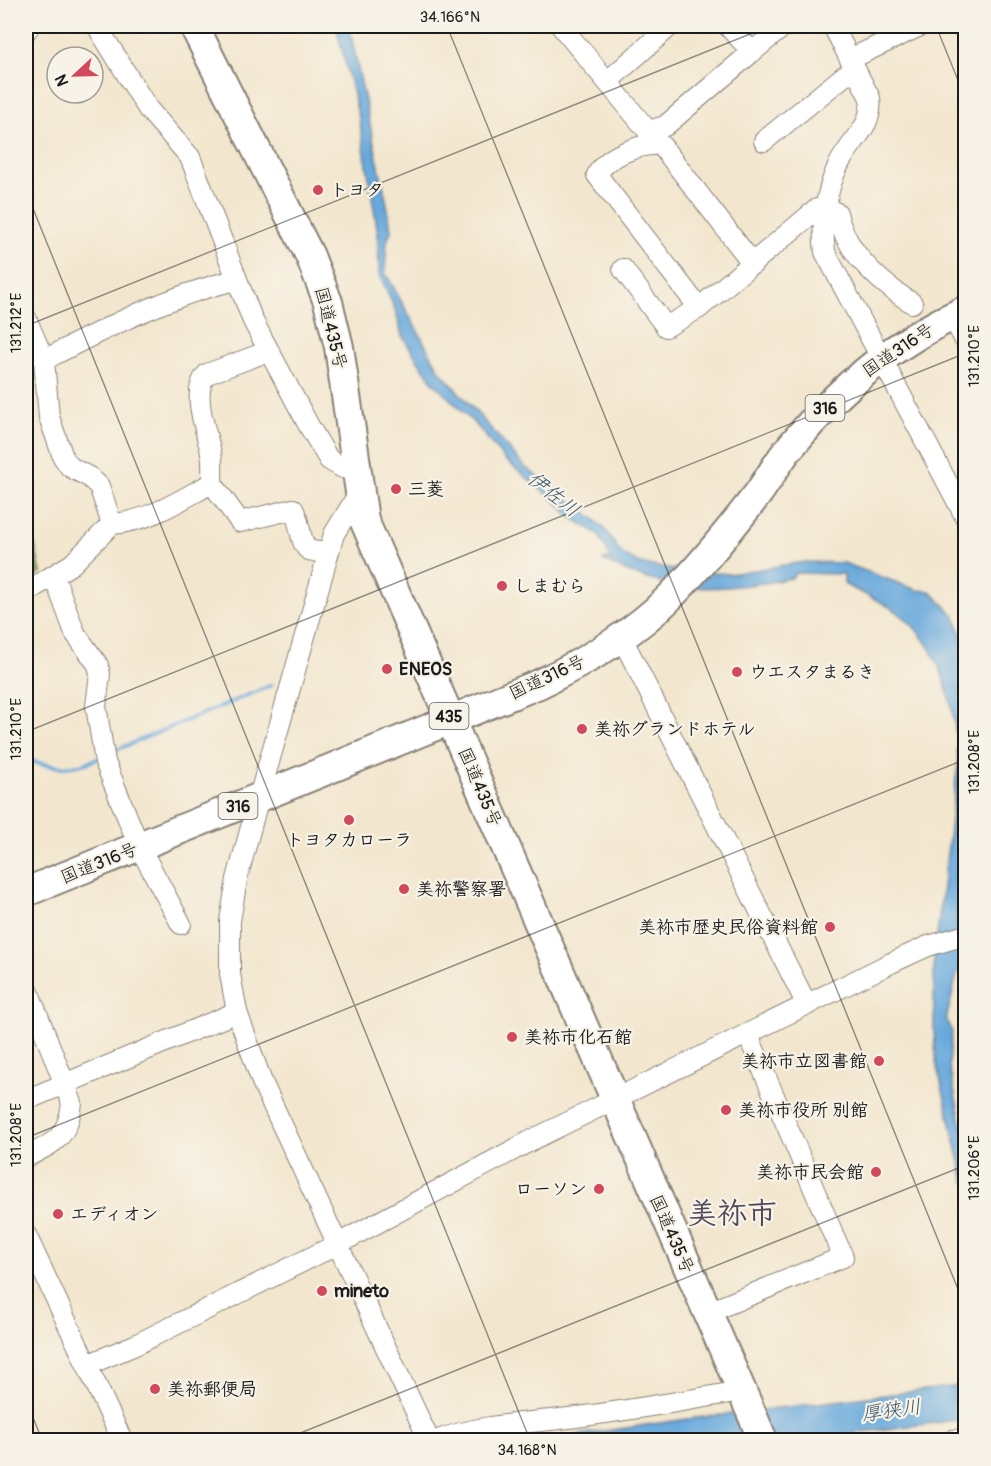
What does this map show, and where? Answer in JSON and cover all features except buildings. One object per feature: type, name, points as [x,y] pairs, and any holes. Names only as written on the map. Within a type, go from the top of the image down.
[{"type":"highway","name":"国道435号","points":[[194,26],[310,256],[328,302],[339,347],[358,482],[368,528],[763,1440]]},
{"type":"highway","name":"国道316号","points":[[26,892],[568,670],[621,636],[666,601],[758,494],[798,439],[855,380],[911,338],[959,313]]},
{"type":"street","points":[[26,31],[29,26]]},
{"type":"street","points":[[97,26],[148,109],[190,157],[235,280],[269,351],[329,460],[343,468],[358,482],[334,534],[237,879],[230,921],[231,974],[237,1012],[262,1082],[336,1245],[429,1440]]},
{"type":"street","points":[[561,26],[648,131],[665,126],[784,26]]},
{"type":"street","points":[[608,81],[670,26]]},
{"type":"street","points":[[728,26],[752,52]]},
{"type":"street","points":[[834,26],[870,98],[871,110],[869,121],[840,163],[826,208],[823,233],[825,252],[966,518]]},
{"type":"street","points":[[764,141],[844,76],[853,65],[920,26]]},
{"type":"street","points":[[699,308],[597,175],[602,164],[647,144],[661,145],[753,264]]},
{"type":"street","points":[[623,269],[666,327],[699,308],[817,209],[826,208],[837,213],[841,231],[877,278],[912,303]]},
{"type":"street","points":[[44,360],[131,316],[189,293],[235,280]]},
{"type":"street","points":[[959,313],[966,342]]},
{"type":"street","points":[[26,318],[44,360],[49,417],[63,457],[70,467],[89,477],[99,486],[112,524]]},
{"type":"street","points":[[269,351],[207,374],[203,378],[200,386],[202,421],[211,452],[212,483],[240,522],[293,509],[298,515],[305,546],[309,550],[328,554]]},
{"type":"street","points":[[26,592],[72,564],[112,524],[123,523],[168,508],[212,483]]},
{"type":"street","points":[[54,576],[75,633],[98,665],[100,674],[96,706],[101,749],[139,846],[181,924]]},
{"type":"street","points":[[621,636],[807,1005]]},
{"type":"street","points":[[87,1365],[135,1344],[336,1245],[532,1140],[615,1102],[807,1005],[928,946],[966,935]]},
{"type":"street","points":[[26,985],[72,1103],[70,1119],[61,1137],[51,1145],[26,1157]]},
{"type":"street","points":[[26,1100],[237,1012]]},
{"type":"street","points":[[721,1307],[843,1257],[748,1035]]},
{"type":"street","points":[[26,1235],[122,1440]]},
{"type":"street","points":[[438,1440],[454,1434],[497,1427],[743,1395]]},
{"type":"street","points":[[953,1440],[966,1439]]},
{"type":"green space","points":[[26,506],[41,573],[26,583]]},
{"type":"water","name":"伊佐川","points":[[336,26],[349,26],[388,209],[391,231],[387,241],[385,272],[440,371],[525,467],[592,517],[607,532],[619,551],[637,563],[669,569],[730,574],[804,562],[844,563],[917,590],[930,591],[954,615],[966,645],[966,926],[962,954],[946,1020],[952,1032],[949,1066],[965,1139],[965,1183],[936,1062],[934,1029],[934,959],[958,764],[957,744],[945,683],[928,646],[916,629],[895,610],[844,584],[844,574],[795,573],[792,578],[718,588],[673,585],[650,580],[627,571],[603,560],[611,559],[598,534],[569,516],[559,504],[505,460],[478,427],[431,380],[402,336],[395,309],[379,274],[378,234],[359,118]]},
{"type":"water","name":"厚狭川","points":[[965,1385],[965,1419],[800,1440],[544,1440],[680,1420]]},
{"type":"waterway","points":[[109,753],[272,685]]},
{"type":"waterway","points":[[26,760],[62,767],[97,759]]},
{"type":"place","name":"トヨタ","points":[[318,190]]},
{"type":"place","name":"三菱","points":[[396,489]]},
{"type":"place","name":"しまむら","points":[[502,586]]},
{"type":"place","name":"ENEOS","points":[[387,669]]},
{"type":"place","name":"ウエスタまるき","points":[[737,672]]},
{"type":"place","name":"美祢グランドホテル","points":[[582,729]]},
{"type":"place","name":"トヨタカローラ","points":[[349,820]]},
{"type":"place","name":"美祢警察署","points":[[404,889]]},
{"type":"place","name":"美袮市歴史民俗資料館","points":[[830,927]]},
{"type":"place","name":"美袮市化石館","points":[[512,1037]]},
{"type":"place","name":"美祢市立図書館","points":[[879,1061]]},
{"type":"place","name":"美祢市役所 別館","points":[[726,1110]]},
{"type":"place","name":"美祢市民会館","points":[[876,1172]]},
{"type":"place","name":"ローソン","points":[[599,1189]]},
{"type":"place","name":"エディオン","points":[[58,1214]]},
{"type":"place","name":"mineto","points":[[322,1291]]},
{"type":"place","name":"美祢郵便局","points":[[155,1389]]},
{"type":"district","name":"美祢市","points":[[732,1213]]}]
